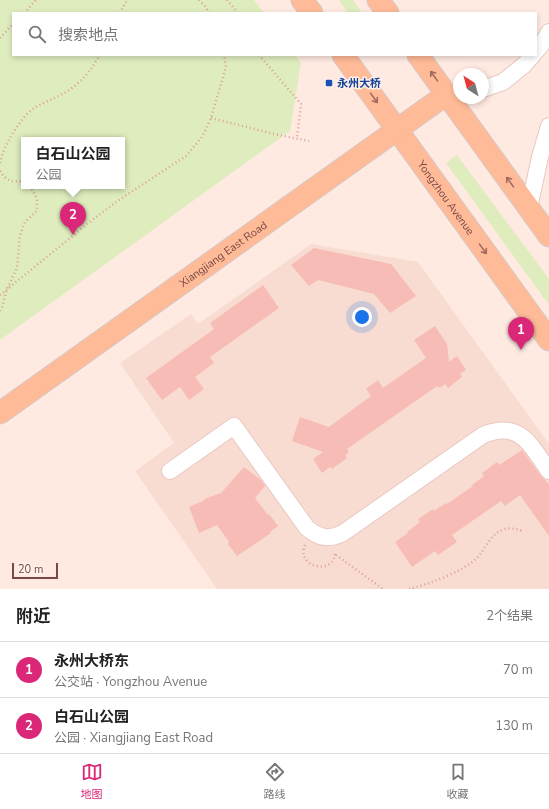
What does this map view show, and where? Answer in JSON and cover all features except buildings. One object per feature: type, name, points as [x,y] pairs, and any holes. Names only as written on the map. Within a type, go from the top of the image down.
[{"type":"main road","points":[[302,0],[311,12]]},
{"type":"main road","points":[[378,0],[387,12]]},
{"type":"main road","name":"Yongzhou Avenue","points":[[343,56],[549,340]]},
{"type":"main road","points":[[419,56],[453,94]]},
{"type":"main road","name":"Xiangjiang East Road","points":[[0,413],[397,130],[453,94]]},
{"type":"main road","points":[[460,104],[549,236]]},
{"type":"street","points":[[537,50],[549,32]]},
{"type":"street","points":[[489,87],[503,82],[524,65],[532,56]]},
{"type":"street","points":[[529,208],[540,157],[549,126]]},
{"type":"street","points":[[170,471],[234,426],[307,528],[320,537],[331,538],[343,533],[483,435],[494,430],[504,429],[522,436],[549,471]]},
{"type":"path","points":[[25,12],[36,0]]},
{"type":"path","points":[[120,12],[125,3],[129,0]]},
{"type":"path","points":[[199,0],[209,12]]},
{"type":"path","points":[[227,0],[237,12]]},
{"type":"path","points":[[0,38],[12,25]]},
{"type":"path","points":[[0,163],[1,157],[20,121],[33,109],[76,85],[88,75],[99,56]]},
{"type":"path","points":[[0,295],[119,200],[186,156],[202,138],[211,118],[226,67],[224,56]]},
{"type":"path","points":[[261,56],[302,104],[297,139]]},
{"type":"path","points":[[211,118],[309,141]]},
{"type":"path","points":[[0,171],[4,178],[13,182],[21,181]]},
{"type":"path","points":[[0,311],[6,289],[17,268],[20,235],[25,222],[37,211],[37,199],[32,189]]},
{"type":"path","points":[[409,589],[451,574],[470,563],[478,557],[491,537],[502,530],[512,528],[523,531]]},
{"type":"path","points":[[314,534],[307,540],[304,548],[304,555],[309,563],[316,567],[326,566],[336,555],[335,545],[331,538]]},
{"type":"path","points":[[336,555],[383,589]]},
{"type":"shaded area","points":[[311,244],[418,262],[549,444],[549,589],[217,589],[135,471],[174,443],[120,363],[191,314],[198,324]]},
{"type":"green space","points":[[0,0],[254,0],[263,12],[12,12],[12,56],[296,56],[301,63],[290,131],[0,340]]},
{"type":"green space","points":[[339,0],[353,0],[361,12],[347,12]]},
{"type":"green space","points":[[457,155],[549,279],[549,305],[446,163]]},
{"type":"place","name":"永州大桥","points":[[329,83]]},
{"type":"place","name":"白石山公园","points":[[73,235]]},
{"type":"place","name":"永州大桥东","points":[[521,350]]}]
